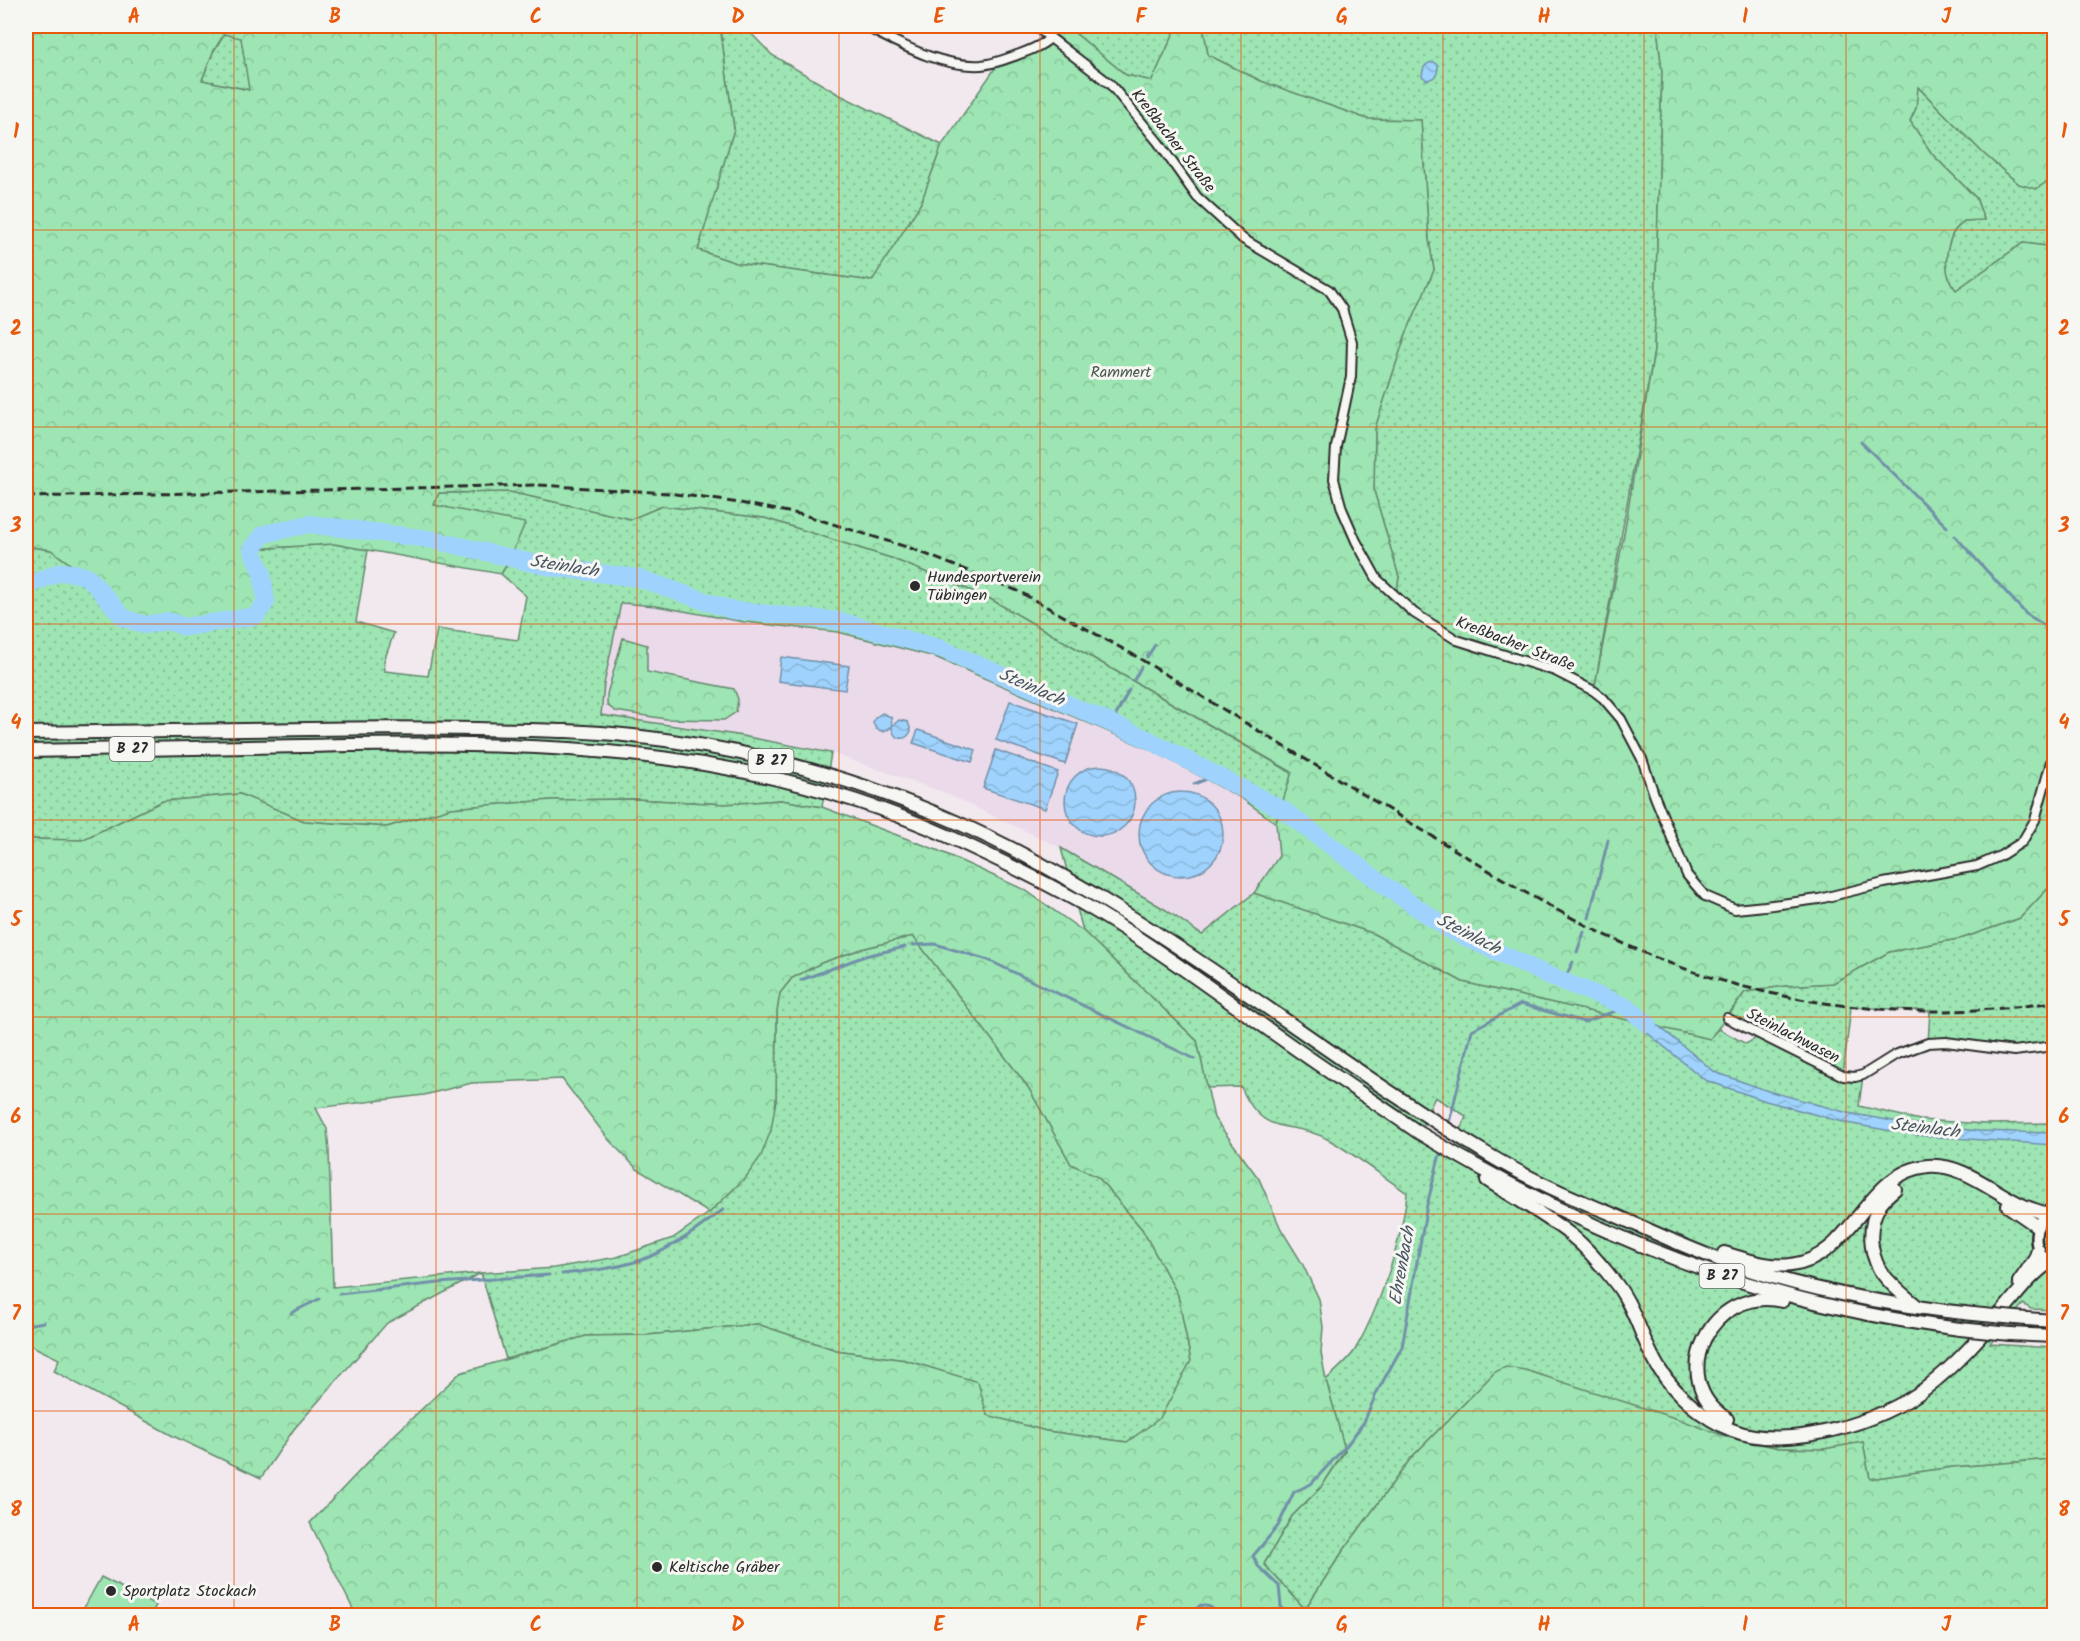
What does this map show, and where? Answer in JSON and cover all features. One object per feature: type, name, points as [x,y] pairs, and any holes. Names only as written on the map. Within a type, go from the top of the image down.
[{"type":"highway","name":"B 27","points":[[26,733],[374,728],[554,730],[634,736],[709,748],[786,764],[870,788],[954,821],[1029,856],[1104,899],[1175,944],[1303,1034],[1494,1159],[1582,1202],[1719,1260],[1767,1275],[1836,1292],[1918,1307],[2055,1321]]},
{"type":"highway","name":"B 27","points":[[26,751],[383,744],[545,746],[636,753],[711,764],[784,780],[867,804],[948,836],[1096,912],[1418,1132],[1459,1157],[1574,1218],[1678,1262],[1764,1290],[1876,1317],[1960,1329],[2055,1336]]},
{"type":"highway","points":[[1459,1157],[1486,1180],[1571,1235],[1618,1287],[1660,1370],[1679,1394],[1709,1418],[1733,1430],[1751,1435],[1803,1436],[1839,1429],[1882,1414],[1925,1389],[1962,1356],[2031,1279],[2052,1263]]},
{"type":"highway","points":[[1674,1241],[1771,1265],[1791,1265],[1810,1260],[1823,1253],[1842,1236],[1869,1202],[1892,1182],[1911,1170],[1929,1166],[1966,1174],[2025,1206],[2050,1211]]},
{"type":"highway","points":[[1918,1307],[1879,1269],[1872,1247],[1873,1223],[1879,1205],[1897,1187],[1914,1177],[1929,1174],[1948,1176],[1967,1183],[2022,1214],[2037,1226]]},
{"type":"highway","points":[[1876,1317],[1836,1314],[1776,1299],[1756,1299],[1736,1306],[1719,1318],[1707,1332],[1699,1352],[1697,1374],[1702,1394],[1714,1410],[1734,1423],[1784,1431],[1817,1429],[1855,1419],[1882,1408],[1918,1386],[1954,1356],[2022,1278],[2038,1250]]},
{"type":"street","points":[[867,26],[932,58],[981,65],[1023,53],[1050,38]]},
{"type":"street","name":"Kreßbacher Straße","points":[[1035,26],[1110,84],[1158,142],[1197,197],[1235,232],[1329,290],[1342,309],[1352,342],[1351,377],[1336,447],[1334,478],[1342,509],[1377,579],[1414,613],[1457,640],[1554,671],[1603,698],[1621,719],[1642,759],[1687,875],[1705,896],[1735,909],[1765,906],[1819,898],[1854,889],[1977,866],[2000,856],[2022,842],[2036,820],[2055,751]]},
{"type":"street","name":"Steinlachwasen","points":[[1727,1018],[1843,1076],[1863,1075],[1895,1055],[1928,1043],[1946,1042],[2014,1051],[2055,1046]]},
{"type":"street","points":[[2050,1211],[2037,1226],[2035,1238],[2038,1250],[2052,1263]]},
{"type":"shaded area","points":[[620,603],[656,606],[744,622],[838,632],[935,657],[1151,750],[1241,798],[1276,823],[1279,856],[1254,893],[1202,935],[1166,910],[1061,848],[943,792],[831,753],[674,724],[601,715],[604,684]]},
{"type":"green space","name":"Rammert","points":[[26,26],[720,26],[734,129],[698,250],[736,263],[872,281],[921,203],[942,145],[1000,61],[1050,38],[1089,67],[1091,64],[1045,26],[1068,26],[1126,75],[1152,81],[1177,26],[1203,26],[1208,55],[1261,81],[1367,119],[1421,120],[1429,240],[1434,270],[1405,336],[1375,428],[1374,491],[1399,577],[1396,597],[1457,640],[1555,671],[1594,691],[1624,534],[1654,351],[1662,71],[1657,26],[2054,26],[2054,175],[2047,182],[2036,189],[2019,184],[1983,153],[1918,87],[1916,108],[1910,121],[1932,154],[1976,198],[1984,220],[1964,221],[1952,235],[1946,264],[1949,278],[1956,290],[2023,243],[2054,247],[2054,882],[2020,918],[1963,938],[1889,952],[1833,983],[1784,986],[1745,992],[1710,1039],[1463,982],[1372,933],[1254,893],[1279,856],[1276,823],[1292,772],[987,597],[891,558],[765,518],[662,506],[631,519],[510,492],[439,493],[434,505],[525,523],[501,574],[334,544],[253,549],[262,573],[266,602],[256,616],[185,627],[168,621],[145,625],[124,618],[88,577],[51,550],[26,546]],"holes":[[[224,34],[241,38],[249,90],[202,80],[213,52]]]},
{"type":"green space","points":[[720,26],[744,26],[772,55],[838,94],[942,145],[921,203],[873,281],[736,263],[698,250],[734,129]]},
{"type":"green space","points":[[1068,26],[1177,26],[1152,81],[1126,75]]},
{"type":"green space","points":[[1203,26],[1657,26],[1662,71],[1654,351],[1594,691],[1457,640],[1396,598],[1399,577],[1374,491],[1375,428],[1405,336],[1434,270],[1429,240],[1421,120],[1367,119],[1261,81],[1208,55]]},
{"type":"green space","points":[[224,34],[241,37],[250,90],[202,80],[213,52]]},
{"type":"green space","points":[[1917,86],[1983,153],[2019,184],[2047,182],[2054,175],[2054,247],[2023,243],[1956,290],[1948,278],[1946,264],[1952,235],[1964,221],[1984,219],[1976,198],[1932,154],[1910,121],[1916,108]]},
{"type":"green space","points":[[510,492],[631,519],[662,506],[765,518],[891,558],[987,597],[1292,773],[1276,823],[1241,798],[1151,750],[935,657],[838,632],[744,622],[656,606],[621,603],[604,684],[601,715],[737,735],[831,753],[822,807],[781,800],[725,804],[634,799],[552,800],[451,808],[387,827],[304,821],[240,794],[163,801],[82,840],[26,839],[26,546],[51,550],[88,577],[112,606],[145,625],[168,621],[185,627],[262,573],[252,549],[334,544],[368,550],[356,622],[394,633],[384,661],[385,671],[428,676],[437,629],[518,640],[526,596],[501,574],[510,559],[434,504],[439,493]]},
{"type":"green space","points":[[623,638],[647,645],[647,672],[734,689],[738,699],[736,712],[724,720],[666,719],[615,711],[607,705],[607,694]]},
{"type":"green space","points":[[240,794],[304,821],[387,827],[451,808],[552,800],[634,799],[725,804],[781,800],[822,807],[937,850],[1025,890],[1083,931],[1197,1041],[1214,1118],[1259,1179],[1281,1229],[1302,1263],[1319,1299],[1323,1327],[1321,1353],[1345,1450],[1322,1486],[1292,1516],[1264,1564],[1305,1609],[1341,1554],[1411,1458],[1495,1372],[1506,1367],[1525,1370],[1727,1437],[1779,1448],[1824,1449],[1863,1442],[1870,1479],[1953,1467],[2054,1459],[2054,1615],[356,1615],[310,1523],[389,1440],[460,1373],[586,1336],[648,1335],[757,1324],[836,1350],[905,1360],[978,1382],[987,1415],[1046,1431],[1127,1442],[1160,1418],[1191,1361],[1178,1295],[1142,1229],[1098,1177],[1071,1164],[1028,1087],[913,936],[861,949],[821,963],[792,978],[780,993],[777,1011],[776,1100],[771,1130],[761,1156],[746,1177],[709,1213],[637,1169],[609,1140],[562,1079],[472,1083],[424,1095],[316,1108],[327,1129],[333,1287],[481,1273],[387,1323],[294,1429],[261,1478],[173,1436],[54,1371],[59,1359],[26,1343],[26,839],[82,840],[163,801]]},
{"type":"green space","points":[[1061,848],[1166,910],[1202,935],[1254,893],[1372,933],[1463,982],[1710,1039],[1719,1029],[1746,1044],[1760,1036],[1727,1018],[1745,992],[1784,986],[1833,983],[1889,952],[1963,938],[2020,918],[2054,882],[2054,1046],[2014,1051],[1928,1043],[1930,1011],[1851,1007],[1843,1075],[1863,1075],[1859,1106],[1920,1120],[1986,1124],[2054,1123],[2054,1310],[2031,1309],[2023,1304],[1990,1344],[2054,1348],[2054,1459],[1953,1467],[1870,1479],[1863,1442],[1824,1449],[1779,1448],[1727,1437],[1495,1372],[1411,1458],[1341,1554],[1305,1609],[1264,1564],[1292,1516],[1322,1486],[1345,1451],[1326,1380],[1355,1350],[1373,1315],[1395,1253],[1407,1193],[1331,1141],[1317,1134],[1269,1122],[1250,1104],[1241,1087],[1207,1088],[1197,1041],[1083,931]],"holes":[[[1435,1097],[1466,1116],[1452,1158],[1419,1132]]]},
{"type":"green space","points":[[913,936],[1028,1087],[1071,1164],[1098,1177],[1142,1229],[1178,1295],[1191,1361],[1160,1419],[1127,1442],[1046,1431],[986,1415],[977,1382],[905,1360],[836,1350],[757,1324],[648,1335],[586,1336],[506,1359],[481,1273],[554,1268],[617,1257],[673,1238],[709,1213],[746,1177],[776,1100],[777,1011],[780,993],[792,978],[821,963],[861,949]]},
{"type":"green space","name":"Sportplatz Stockach","points":[[101,1577],[156,1605],[151,1615],[80,1615]]},
{"type":"water","points":[[1434,62],[1438,65],[1437,73],[1433,78],[1427,80],[1422,76],[1424,68],[1428,63]]},
{"type":"water","points":[[781,657],[849,666],[845,690],[778,681]]},
{"type":"water","points":[[1010,701],[1078,724],[1065,764],[996,740]]},
{"type":"water","points":[[882,713],[891,717],[892,726],[899,720],[908,722],[911,731],[909,735],[903,738],[897,737],[892,727],[884,732],[876,729],[873,723],[875,718]]},
{"type":"water","points":[[918,730],[976,750],[972,762],[913,743]]},
{"type":"water","points":[[996,750],[1058,772],[1045,809],[983,788]]},
{"type":"water","points":[[1100,766],[1113,769],[1125,776],[1132,788],[1135,801],[1132,814],[1125,826],[1113,833],[1100,836],[1087,833],[1075,826],[1068,814],[1065,801],[1068,788],[1075,776],[1087,769]]},
{"type":"water","points":[[1181,792],[1197,795],[1211,804],[1220,818],[1223,834],[1220,850],[1211,864],[1197,873],[1181,876],[1165,873],[1151,864],[1142,850],[1139,834],[1142,818],[1151,804],[1165,795]]},
{"type":"water","points":[[1633,1005],[1715,1072],[1768,1091],[1848,1113],[1904,1123],[1979,1131],[2054,1133],[2054,1145],[1903,1133],[1846,1123],[1766,1101],[1705,1080],[1623,1013]]},
{"type":"waterway","points":[[1861,442],[1947,527]]},
{"type":"waterway","name":"Steinlach","points":[[26,586],[60,572],[88,577],[124,618],[145,625],[168,621],[185,627],[256,616],[266,602],[262,573],[252,549],[264,534],[309,524],[429,539],[550,567],[638,578],[731,610],[839,621],[942,649],[1147,739],[1283,810],[1384,885],[1450,930],[1545,974],[1627,1007],[1648,1024]]},
{"type":"waterway","points":[[1955,536],[2026,614],[2054,631]]},
{"type":"waterway","points":[[1147,657],[1155,645]]},
{"type":"waterway","points":[[1134,680],[1141,667]]},
{"type":"waterway","points":[[1112,723],[1129,690]]},
{"type":"waterway","points":[[1194,784],[1217,775]]},
{"type":"waterway","points":[[1589,918],[1608,840]]},
{"type":"waterway","points":[[1577,952],[1584,932]]},
{"type":"waterway","points":[[913,945],[935,944],[988,960],[1195,1059]]},
{"type":"waterway","points":[[801,980],[865,956],[905,947]]},
{"type":"waterway","points":[[1563,982],[1573,962]]},
{"type":"waterway","name":"Ehrenbach","points":[[1448,1127],[1472,1030],[1521,1004],[1584,1022],[1627,1007]]},
{"type":"waterway","name":"Ehrenbach","points":[[1282,1616],[1279,1586],[1258,1566],[1253,1556],[1278,1526],[1294,1492],[1311,1484],[1347,1445],[1364,1422],[1377,1392],[1402,1347],[1427,1205],[1441,1150]]},
{"type":"waterway","points":[[562,1274],[617,1266],[649,1257],[698,1229],[724,1209]]},
{"type":"waterway","points":[[339,1294],[439,1283],[549,1275]]},
{"type":"waterway","points":[[291,1313],[319,1299]]},
{"type":"waterway","points":[[26,1325],[44,1322]]},
{"type":"waterway","name":"Ehrenbach","points":[[1192,1616],[1201,1605],[1210,1607],[1222,1616]]},
{"type":"railway","points":[[26,497],[539,485],[669,493],[804,515],[913,549],[1018,591],[1132,654],[1521,890],[1591,928],[1664,961],[1759,990],[1857,1007],[1956,1011],[2054,1002]]},
{"type":"place","name":"Hundesportverein Tübingen","points":[[915,586]]},
{"type":"place","name":"Keltische Gräber","points":[[657,1567]]},
{"type":"place","name":"Sportplatz Stockach","points":[[111,1591]]}]
